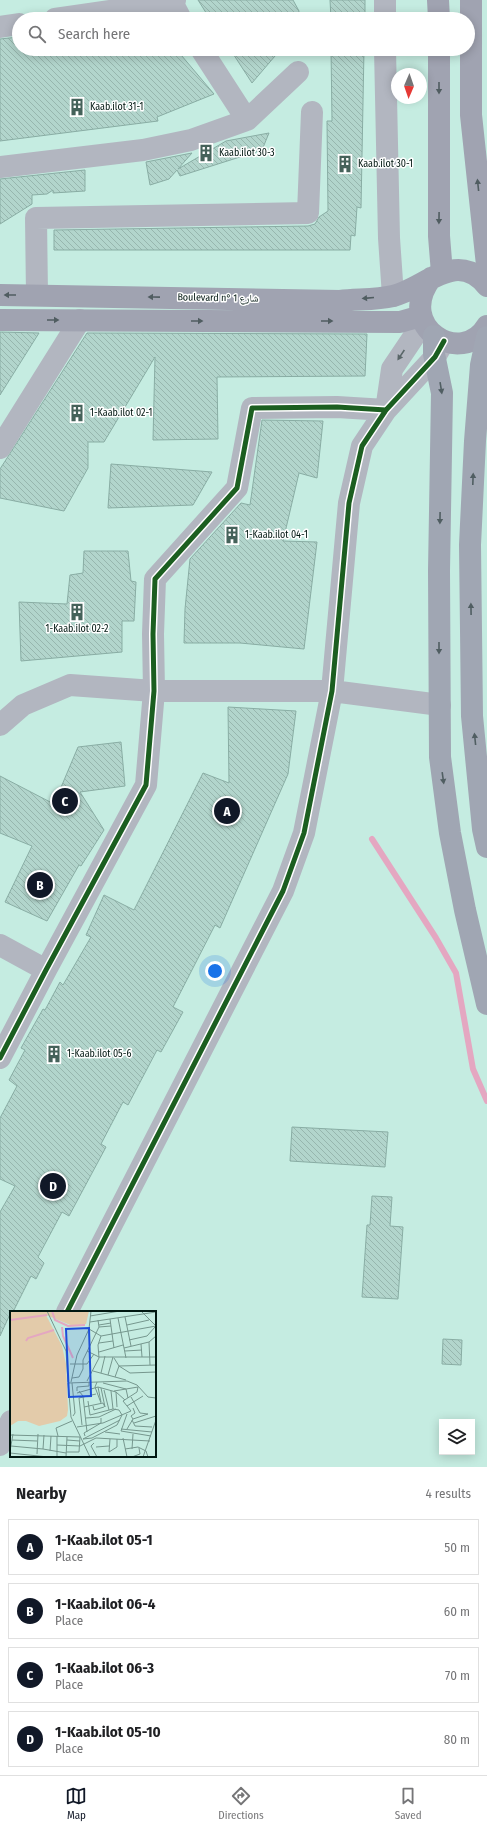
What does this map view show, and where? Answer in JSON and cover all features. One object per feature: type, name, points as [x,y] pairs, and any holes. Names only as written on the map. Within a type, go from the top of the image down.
[{"type":"highway","points":[[431,335],[442,393],[439,571],[440,757],[450,833],[465,910],[487,1004]]},
{"type":"highway","points":[[487,337],[481,365],[474,441],[470,545],[472,716],[487,848]]},
{"type":"main road","points":[[438,0],[438,12]]},
{"type":"main road","points":[[471,0],[471,12]]},
{"type":"main road","points":[[431,335],[420,300],[423,288],[436,275],[438,236],[439,56]]},
{"type":"main road","points":[[471,56],[471,115],[487,265]]},
{"type":"main road","name":"Boulevard n° شارع 1","points":[[0,296],[37,295],[340,301],[393,296],[436,275],[454,270],[466,271],[478,276],[487,286]]},
{"type":"main road","points":[[0,320],[400,322],[455,343],[466,342],[476,337],[487,326]]},
{"type":"street","points":[[384,0],[385,12]]},
{"type":"street","points":[[115,12],[175,5]]},
{"type":"street","points":[[0,27],[12,25]]},
{"type":"street","points":[[206,56],[247,120]]},
{"type":"street","points":[[385,56],[389,238],[393,296]]},
{"type":"street","points":[[0,167],[143,150],[191,140],[247,120],[298,72]]},
{"type":"street","points":[[37,295],[36,218],[308,212],[312,112]]},
{"type":"street","points":[[0,448],[80,320]]},
{"type":"street","points":[[386,410],[392,369],[431,335]]},
{"type":"street","points":[[68,1311],[283,891],[304,833],[332,691],[349,503],[362,446],[386,410],[431,335]]},
{"type":"street","points":[[0,1058],[146,785],[154,691],[154,579],[237,488],[252,408],[337,407],[386,410]]},
{"type":"street","points":[[0,725],[23,705],[70,685],[154,691],[332,691],[440,705]]},
{"type":"street","points":[[0,945],[46,970]]},
{"type":"street","points":[[0,1445],[0,1442],[10,1424]]},
{"type":"building","points":[[198,0],[293,0],[299,11],[299,12],[206,12]]},
{"type":"building","points":[[330,0],[365,0],[365,12],[331,12]]},
{"type":"building","points":[[12,38],[12,56],[182,56],[214,94],[157,117],[158,121],[0,141],[0,39]]},
{"type":"building","points":[[235,56],[275,56],[252,83]]},
{"type":"building","name":"Kaab.ilot 30-1","points":[[331,56],[364,56],[361,208],[357,207],[355,236],[351,235],[350,250],[54,250],[54,230],[308,226],[315,224],[319,217],[328,211],[327,121],[332,121]]},
{"type":"building","name":"Kaab.ilot 30-3","points":[[269,133],[262,150],[180,176],[177,170],[169,179],[150,185],[146,162],[192,153],[178,169],[226,141]]},
{"type":"building","points":[[85,170],[85,191],[53,193],[53,190],[47,194],[32,195],[32,204],[0,224],[0,179]]},
{"type":"building","points":[[0,332],[39,333],[0,395]]},
{"type":"building","name":"1-Kaab.ilot 02-1","points":[[87,333],[367,334],[365,376],[217,377],[218,439],[153,440],[155,357],[104,442],[88,442],[88,468],[64,511],[0,498],[0,469]]},
{"type":"building","name":"1-Kaab.ilot 04-1","points":[[262,420],[323,421],[317,478],[299,473],[283,541],[317,542],[304,649],[240,643],[184,643],[185,609],[190,559],[241,503],[250,505]]},
{"type":"building","points":[[111,464],[212,472],[193,505],[108,508]]},
{"type":"building","name":"1-Kaab.ilot 02-2","points":[[84,551],[128,551],[131,581],[136,582],[134,621],[122,621],[122,652],[21,661],[19,602],[67,604],[70,575],[83,573]]},
{"type":"building","points":[[228,707],[296,711],[288,774],[220,928],[215,925],[173,1007],[183,1012],[161,1052],[157,1050],[128,1105],[123,1102],[101,1144],[106,1147],[69,1216],[62,1212],[38,1257],[44,1263],[36,1279],[31,1276],[14,1311],[10,1311],[0,1336],[0,1212],[15,1186],[0,1179],[0,1118],[17,1086],[9,1080],[25,1050],[21,1048],[43,1009],[45,1010],[60,982],[63,985],[91,937],[86,935],[104,895],[134,910],[203,773],[229,783]]},
{"type":"building","points":[[121,742],[125,786],[80,792],[104,830],[81,866],[79,865],[47,921],[5,902],[32,846],[0,833],[0,776],[54,804],[78,747]]},
{"type":"building","points":[[292,1127],[388,1132],[385,1167],[290,1161]]},
{"type":"building","points":[[372,1196],[392,1197],[390,1226],[403,1227],[398,1299],[362,1297],[367,1225],[370,1225]]},
{"type":"building","points":[[443,1339],[462,1340],[461,1365],[442,1364]]},
{"type":"waterway","points":[[372,839],[436,938],[456,973],[473,1069],[487,1101]]},
{"type":"cycle path","points":[[68,1311],[283,891],[304,833],[332,691],[349,503],[362,446],[386,410],[435,357],[444,341]]},
{"type":"cycle path","points":[[0,1058],[146,785],[154,691],[153,634],[155,579],[237,488],[252,408],[337,407],[386,410]]},
{"type":"place","name":"Kaab.ilot 31-1","points":[[77,107]]},
{"type":"place","name":"Kaab.ilot 30-3","points":[[206,153]]},
{"type":"place","name":"Kaab.ilot 30-1","points":[[345,164]]},
{"type":"place","name":"1-Kaab.ilot 02-1","points":[[77,413]]},
{"type":"place","name":"1-Kaab.ilot 04-1","points":[[232,535]]},
{"type":"place","name":"1-Kaab.ilot 02-2","points":[[77,612]]},
{"type":"place","name":"1-Kaab.ilot 06-3","points":[[65,801]]},
{"type":"place","name":"1-Kaab.ilot 05-1","points":[[227,811]]},
{"type":"place","name":"1-Kaab.ilot 06-4","points":[[40,885]]},
{"type":"place","name":"1-Kaab.ilot 05-6","points":[[54,1054]]},
{"type":"place","name":"1-Kaab.ilot 05-10","points":[[53,1186]]}]
